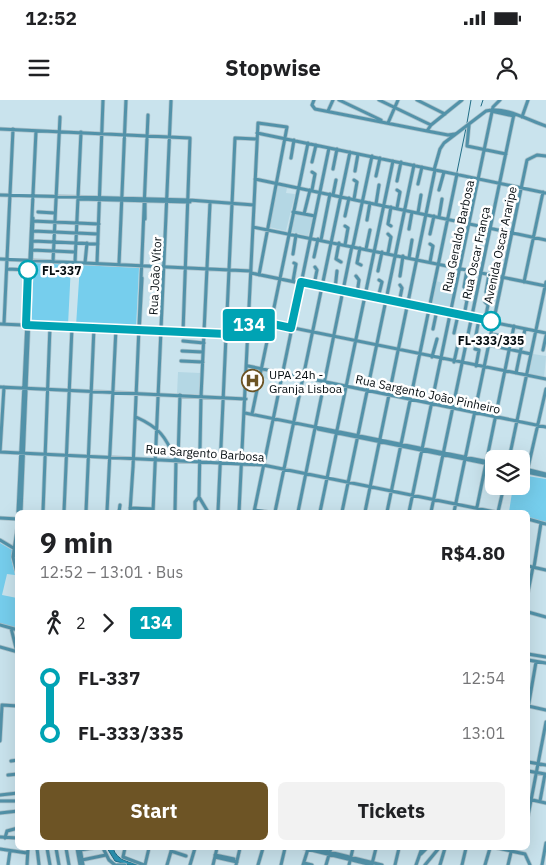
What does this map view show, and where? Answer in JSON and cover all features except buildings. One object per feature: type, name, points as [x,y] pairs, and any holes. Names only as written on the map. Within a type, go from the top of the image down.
[{"type":"street","points":[[97,264],[104,100]]},
{"type":"street","points":[[119,264],[126,100]]},
{"type":"street","points":[[314,100],[313,108],[449,137]]},
{"type":"street","points":[[328,111],[333,100]]},
{"type":"street","points":[[339,100],[385,122]]},
{"type":"street","points":[[379,100],[431,125]]},
{"type":"street","points":[[385,122],[398,100]]},
{"type":"street","points":[[417,100],[446,114]]},
{"type":"street","points":[[365,510],[441,146],[449,137],[491,110],[500,100]]},
{"type":"street","name":"Rua Oscar França","points":[[431,510],[506,154],[517,116],[528,100]]},
{"type":"street","name":"Rua João Vítor","points":[[153,510],[171,101]]},
{"type":"street","points":[[427,131],[431,125],[460,101]]},
{"type":"street","points":[[491,110],[517,116],[546,126]]},
{"type":"street","name":"Rua Geraldo Barbosa","points":[[409,510],[485,150],[491,110]]},
{"type":"street","points":[[145,510],[130,508],[148,115]]},
{"type":"street","points":[[53,262],[60,117]]},
{"type":"street","points":[[239,510],[248,366],[257,124],[286,126],[286,138],[278,183],[259,274]]},
{"type":"street","points":[[469,125],[467,146],[506,154]]},
{"type":"street","points":[[13,128],[7,269],[2,324],[249,335]]},
{"type":"street","points":[[0,129],[13,128],[36,131],[188,137],[191,141],[190,201],[183,332]]},
{"type":"street","points":[[20,510],[36,131]]},
{"type":"street","points":[[75,263],[81,132]]},
{"type":"street","points":[[257,133],[544,192],[524,282]]},
{"type":"street","points":[[218,510],[234,138],[257,139]]},
{"type":"street","points":[[291,158],[294,140]]},
{"type":"street","points":[[252,414],[308,143]]},
{"type":"street","points":[[312,162],[316,145]]},
{"type":"street","points":[[254,510],[329,148]]},
{"type":"street","points":[[333,169],[337,149]]},
{"type":"street","points":[[275,510],[350,152]]},
{"type":"street","points":[[355,171],[358,154]]},
{"type":"street","name":"Avenida Oscar Araripe","points":[[454,510],[528,158],[537,155],[546,156]]},
{"type":"street","points":[[298,510],[372,156]]},
{"type":"street","points":[[376,176],[380,158]]},
{"type":"street","points":[[320,510],[393,161]]},
{"type":"street","points":[[397,181],[401,162]]},
{"type":"street","points":[[342,510],[414,165]]},
{"type":"street","points":[[418,184],[422,167]]},
{"type":"street","points":[[304,214],[315,174],[312,172]]},
{"type":"street","points":[[439,190],[444,172]]},
{"type":"street","points":[[387,510],[457,174]]},
{"type":"street","points":[[255,179],[546,240]]},
{"type":"street","points":[[314,257],[336,180]]},
{"type":"street","points":[[354,180],[357,182],[354,199]]},
{"type":"street","points":[[376,204],[379,185]]},
{"type":"street","points":[[397,190],[400,192],[397,208]]},
{"type":"street","points":[[0,194],[254,205]]},
{"type":"street","points":[[418,213],[421,195]]},
{"type":"street","points":[[345,216],[349,198]]},
{"type":"street","points":[[439,218],[442,199]]},
{"type":"street","points":[[195,510],[198,499],[210,203]]},
{"type":"street","points":[[367,220],[370,203]]},
{"type":"street","points":[[391,207],[388,224],[391,226]]},
{"type":"street","points":[[38,212],[55,213]]},
{"type":"street","points":[[293,212],[315,216]]},
{"type":"street","points":[[409,228],[412,212]]},
{"type":"street","points":[[430,234],[434,216]]},
{"type":"street","points":[[33,221],[99,224]]},
{"type":"street","points":[[28,325],[28,270],[33,241],[33,221]]},
{"type":"street","points":[[345,226],[348,228],[345,244]]},
{"type":"street","points":[[253,227],[546,285],[511,450]]},
{"type":"street","points":[[366,249],[370,230]]},
{"type":"street","points":[[34,231],[98,234]]},
{"type":"street","points":[[388,234],[391,239],[388,253]]},
{"type":"street","points":[[293,254],[296,235]]},
{"type":"street","points":[[409,258],[412,240]]},
{"type":"street","points":[[33,241],[98,244]]},
{"type":"street","points":[[85,263],[87,243]]},
{"type":"street","points":[[339,244],[336,257],[341,262]]},
{"type":"street","points":[[430,244],[433,246],[430,262]]},
{"type":"street","points":[[360,248],[357,263],[361,265]]},
{"type":"street","points":[[32,250],[75,252]]},
{"type":"street","points":[[378,271],[382,252]]},
{"type":"street","points":[[400,276],[403,256]]},
{"type":"street","points":[[0,259],[229,269],[251,272],[535,331],[546,334],[543,350]]},
{"type":"street","points":[[293,281],[296,264],[294,263]]},
{"type":"street","points":[[314,285],[317,270],[315,267]]},
{"type":"street","points":[[7,269],[28,270]]},
{"type":"street","points":[[467,270],[464,287],[467,289]]},
{"type":"street","points":[[335,290],[337,271]]},
{"type":"street","points":[[486,292],[489,274]]},
{"type":"street","points":[[356,276],[359,280],[357,294]]},
{"type":"street","points":[[378,298],[382,282],[379,280]]},
{"type":"street","points":[[399,303],[402,288],[400,285]]},
{"type":"street","points":[[464,298],[467,300],[464,316]]},
{"type":"street","points":[[485,302],[488,305],[485,320]]},
{"type":"street","points":[[433,329],[436,310]]},
{"type":"street","points":[[454,333],[458,315]]},
{"type":"street","points":[[250,319],[463,364],[546,379]]},
{"type":"street","points":[[479,319],[476,336],[480,337]]},
{"type":"street","points":[[43,510],[50,326]]},
{"type":"street","points":[[489,450],[514,326]]},
{"type":"street","points":[[64,510],[72,327]]},
{"type":"street","points":[[86,510],[94,327]]},
{"type":"street","points":[[107,510],[116,328]]},
{"type":"street","points":[[516,373],[525,329]]},
{"type":"street","points":[[491,334],[512,338]]},
{"type":"street","points":[[432,357],[437,339]]},
{"type":"street","points":[[183,342],[204,343]]},
{"type":"street","points":[[454,362],[458,344]]},
{"type":"street","points":[[488,345],[531,354]]},
{"type":"street","points":[[476,349],[479,350],[476,366]]},
{"type":"street","points":[[182,351],[204,352]]},
{"type":"street","points":[[181,361],[203,362]]},
{"type":"street","name":"Rua Sargento João Pinheiro","points":[[248,366],[546,427]]},
{"type":"street","points":[[0,452],[2,387],[246,399]]},
{"type":"street","points":[[530,462],[546,389]]},
{"type":"street","points":[[133,458],[136,394]]},
{"type":"street","points":[[175,510],[180,396]]},
{"type":"street","points":[[245,413],[485,463]]},
{"type":"street","points":[[136,417],[157,428],[164,436],[177,460]]},
{"type":"street","name":"Rua Sargento Barbosa","points":[[0,452],[242,462],[370,486],[477,510]]},
{"type":"street","points":[[477,510],[485,468]]},
{"type":"street","points":[[530,471],[546,475]]},
{"type":"street","points":[[498,510],[502,495]]},
{"type":"street","points":[[198,499],[206,510]]},
{"type":"street","points":[[119,510],[120,505]]},
{"type":"street","points":[[0,518],[15,519]]},
{"type":"street","points":[[530,520],[546,524]]},
{"type":"street","points":[[530,582],[541,523]]},
{"type":"street","points":[[0,540],[15,548]]},
{"type":"street","points":[[530,566],[546,570]]},
{"type":"street","points":[[530,613],[546,617]]},
{"type":"street","points":[[0,625],[15,629]]},
{"type":"street","points":[[11,628],[15,644]]},
{"type":"street","points":[[0,647],[15,651]]},
{"type":"street","points":[[530,654],[546,657]]},
{"type":"street","points":[[530,660],[546,664]]},
{"type":"street","points":[[530,688],[536,662]]},
{"type":"street","points":[[0,741],[1,705],[15,706]]},
{"type":"street","points":[[530,707],[546,710]]},
{"type":"street","points":[[530,795],[546,722]]},
{"type":"street","points":[[11,761],[15,760]]},
{"type":"street","points":[[530,762],[546,765]]},
{"type":"street","points":[[530,771],[546,774],[540,801]]},
{"type":"street","points":[[8,775],[15,774]]},
{"type":"street","points":[[0,795],[15,793]]},
{"type":"street","points":[[530,799],[546,803]]},
{"type":"street","points":[[0,801],[15,800]]},
{"type":"street","points":[[0,813],[15,811]]},
{"type":"street","points":[[5,838],[7,831],[15,829]]},
{"type":"street","points":[[0,837],[15,838]]},
{"type":"street","points":[[542,865],[546,843]]},
{"type":"street","points":[[0,849],[10,852],[28,853],[26,865]]},
{"type":"street","points":[[37,850],[39,865]]},
{"type":"street","points":[[47,850],[50,865]]},
{"type":"street","points":[[56,850],[59,865]]},
{"type":"street","points":[[66,850],[69,865]]},
{"type":"street","points":[[79,850],[82,864],[106,855]]},
{"type":"street","points":[[104,850],[115,865]]},
{"type":"street","points":[[125,850],[123,857],[150,865]]},
{"type":"street","points":[[145,864],[148,850]]},
{"type":"street","points":[[167,865],[171,850]]},
{"type":"street","points":[[173,850],[186,856]]},
{"type":"street","points":[[190,865],[194,850]]},
{"type":"street","points":[[213,865],[216,850]]},
{"type":"street","points":[[258,865],[262,850]]},
{"type":"street","points":[[281,865],[285,850]]},
{"type":"street","points":[[306,850],[304,864],[312,865]]},
{"type":"street","points":[[348,865],[352,850]]},
{"type":"street","points":[[372,864],[376,850]]},
{"type":"street","points":[[395,865],[399,850]]},
{"type":"street","points":[[416,865],[421,850]]},
{"type":"street","points":[[420,854],[425,850]]},
{"type":"street","points":[[425,865],[437,850]]},
{"type":"street","points":[[440,865],[444,850]]},
{"type":"street","points":[[462,865],[466,850]]},
{"type":"street","points":[[485,865],[489,850]]},
{"type":"street","points":[[508,865],[512,850]]},
{"type":"street","points":[[514,850],[526,856],[530,865]]},
{"type":"street","points":[[326,865],[330,851],[372,864],[382,865]]},
{"type":"street","points":[[8,865],[10,852]]},
{"type":"street","points":[[215,856],[237,862]]},
{"type":"street","points":[[108,865],[125,865]]},
{"type":"shaded area","points":[[278,186],[287,188],[286,193],[295,194],[286,231],[269,227]]},
{"type":"shaded area","points":[[295,212],[313,217],[308,236],[292,232]]},
{"type":"shaded area","points":[[34,263],[71,265],[68,325],[31,324]]},
{"type":"shaded area","points":[[80,265],[139,268],[136,328],[76,326]]},
{"type":"shaded area","points":[[436,281],[454,286],[448,311],[431,306]]},
{"type":"shaded area","points":[[533,354],[546,356],[544,378],[529,375]]},
{"type":"shaded area","name":"UPA 24h - Granja Lisboa","points":[[250,369],[259,371],[254,393],[248,392]]},
{"type":"shaded area","points":[[263,370],[280,374],[279,380],[261,378]]},
{"type":"shaded area","points":[[178,372],[200,373],[199,394],[177,394]]},
{"type":"shaded area","points":[[530,476],[546,479],[546,522],[530,518],[530,510],[509,510],[512,495],[530,495]]},
{"type":"shaded area","points":[[0,543],[12,550],[11,558],[15,575],[7,574],[2,595],[15,598],[15,628],[0,624]]},
{"type":"shaded area","points":[[108,850],[114,850],[117,856],[124,860],[142,865],[129,865],[115,861]]},
{"type":"waterway","points":[[467,123],[471,100]]},
{"type":"waterway","points":[[481,106],[483,100]]},
{"type":"waterway","points":[[457,172],[466,128]]},
{"type":"bus line","name":"134","points":[[28,270],[26,325],[249,335],[250,319],[291,328],[301,282],[491,321]]},
{"type":"place","name":"FL-337","points":[[28,270]]},
{"type":"place","name":"FL-333/335","points":[[491,321]]},
{"type":"place","name":"UPA 24h - Granja Lisboa","points":[[253,381]]}]
